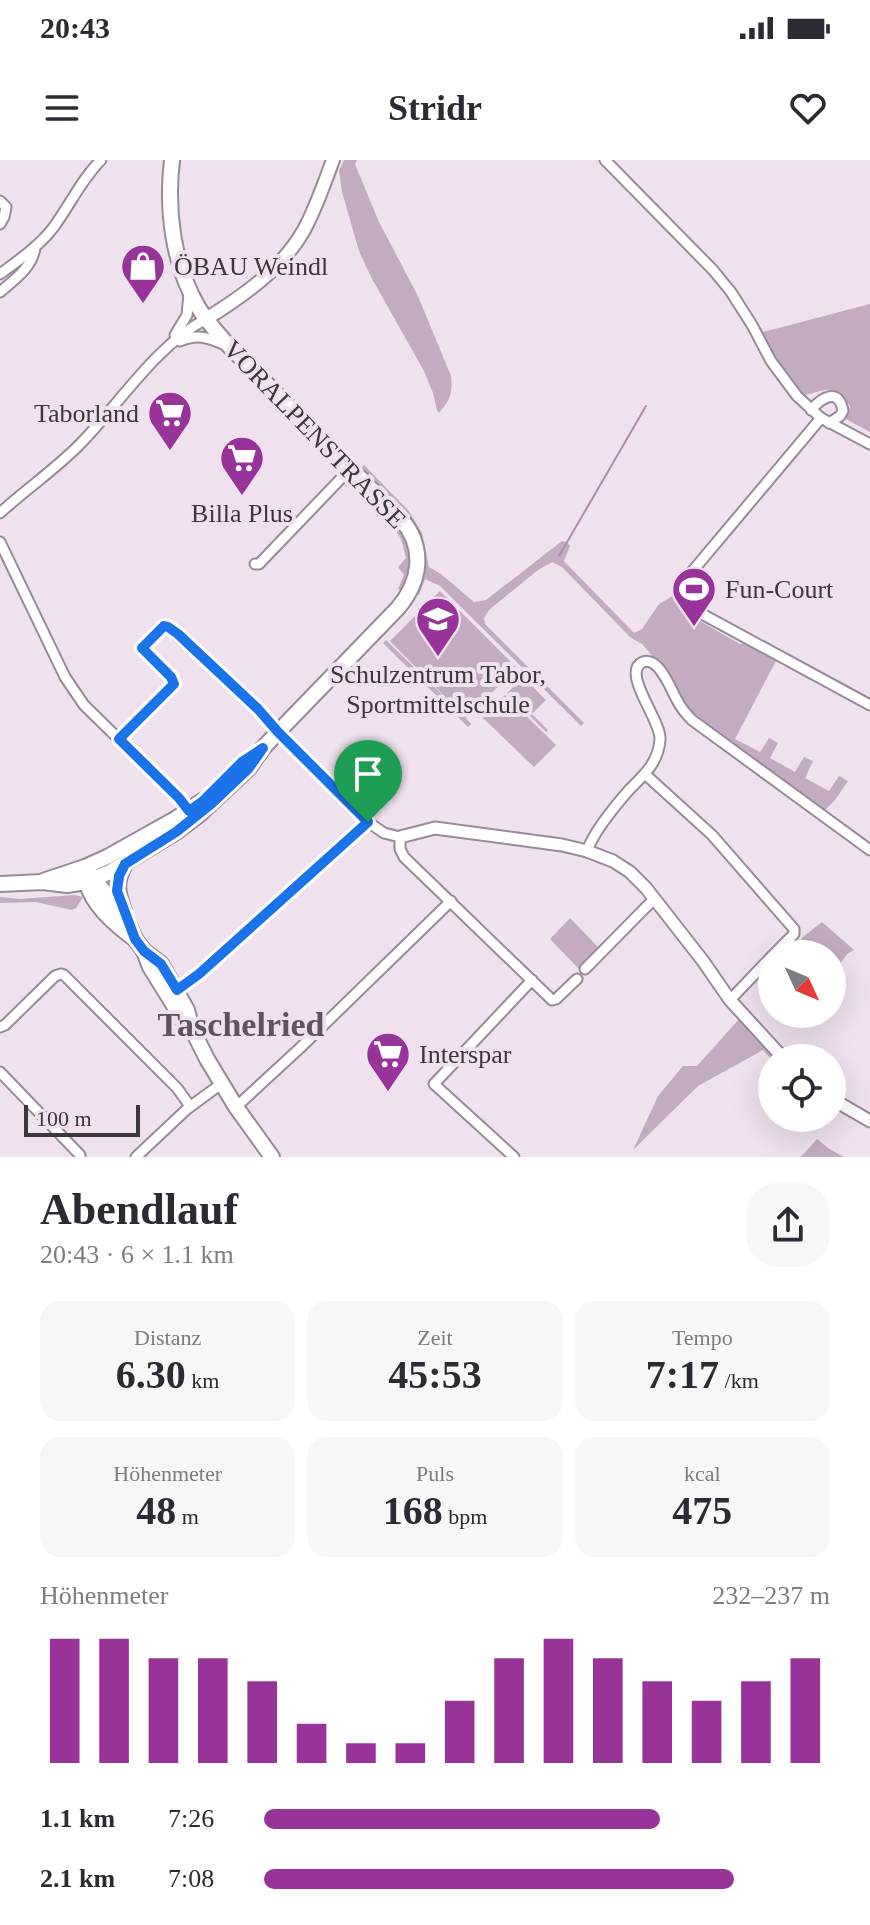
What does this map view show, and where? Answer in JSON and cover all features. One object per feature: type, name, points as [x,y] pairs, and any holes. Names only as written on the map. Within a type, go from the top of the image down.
[{"type":"main road","name":"VORALPENSTRASSE","points":[[172,160],[170,189],[174,238],[189,289],[206,319],[408,527],[417,552],[416,577],[407,599],[263,748]]},
{"type":"main road","points":[[206,319],[252,288],[293,247],[309,220],[333,160]]},
{"type":"main road","points":[[89,876],[118,851],[203,801],[242,762],[263,748]]},
{"type":"main road","points":[[0,884],[43,882],[67,885],[125,864],[200,814],[249,768],[263,748]]},
{"type":"main road","points":[[125,864],[117,886],[126,919]]},
{"type":"main road","points":[[89,876],[126,919],[150,967],[192,1029]]},
{"type":"main road","points":[[89,876],[92,897],[118,926],[161,964],[177,990],[192,1029],[221,1084],[272,1157]]},
{"type":"street","points":[[0,274],[35,247],[51,230],[78,188],[101,160]]},
{"type":"street","points":[[605,160],[713,270],[731,292],[784,381],[811,410],[825,421],[870,444]]},
{"type":"street","points":[[0,201],[6,207],[0,224]]},
{"type":"street","points":[[0,292],[32,259],[35,247]]},
{"type":"street","points":[[167,348],[187,315],[189,289]]},
{"type":"street","points":[[0,513],[77,448],[167,348],[206,319]]},
{"type":"street","points":[[167,348],[196,336],[204,336],[230,347]]},
{"type":"street","points":[[811,410],[821,400],[832,396],[841,403],[843,411],[840,416],[825,421],[685,580],[683,597],[691,608],[870,705]]},
{"type":"street","points":[[255,564],[259,564],[351,468]]},
{"type":"street","points":[[0,542],[65,677],[84,705],[189,811]]},
{"type":"street","points":[[119,739],[174,683],[142,648],[164,626],[168,627],[258,709],[368,822],[384,833],[400,837],[435,828],[554,843],[603,856],[622,866],[638,879],[730,1000],[770,1044]]},
{"type":"street","points":[[587,851],[621,799],[646,775],[656,757],[660,735],[635,675],[642,663],[648,662],[659,668],[678,704],[692,720],[870,850]]},
{"type":"street","points":[[646,775],[712,835],[794,929],[788,940]]},
{"type":"street","points":[[177,990],[368,822]]},
{"type":"street","points":[[400,837],[404,857],[554,1000],[577,979]]},
{"type":"street","points":[[585,969],[654,899]]},
{"type":"street","points":[[236,1107],[451,901]]},
{"type":"street","points":[[730,1000],[758,971]]},
{"type":"street","points":[[0,1027],[55,976],[64,975],[177,1088],[190,1106]]},
{"type":"street","points":[[514,1157],[434,1084],[532,980]]},
{"type":"street","points":[[0,1072],[80,1157]]},
{"type":"street","points":[[136,1157],[190,1106],[221,1084]]},
{"type":"street","points":[[846,1107],[870,1121]]},
{"type":"shaded area","points":[[344,160],[357,160],[355,164],[379,222],[418,296],[451,376],[450,396],[439,413],[424,371],[359,251],[342,192],[339,171]]},
{"type":"shaded area","points":[[870,304],[870,432],[846,419],[850,407],[837,391],[806,395],[792,384],[763,332]]},
{"type":"shaded area","points":[[364,465],[408,510],[422,533],[429,567],[474,602],[486,600],[562,541],[570,546],[564,561],[634,633],[642,629],[659,604],[679,592],[684,612],[740,644],[746,642],[777,659],[735,739],[760,752],[769,738],[778,743],[770,758],[795,772],[804,757],[813,761],[805,778],[829,791],[839,776],[848,781],[824,811],[692,715],[664,669],[642,644],[630,637],[562,567],[552,562],[489,610],[484,618],[485,624],[584,723],[581,726],[440,586],[425,579],[419,595],[398,589],[404,575],[398,567],[406,558],[401,539],[376,508],[345,486]]},
{"type":"shaded area","points":[[440,591],[517,668],[466,718],[471,724],[468,727],[383,643],[386,640],[455,707],[390,641]]},
{"type":"shaded area","points":[[523,677],[546,700],[532,714],[548,730],[546,732],[507,693]]},
{"type":"shaded area","points":[[505,695],[556,745],[534,767],[483,718]]},
{"type":"shaded area","points":[[0,897],[20,899],[83,897],[72,910],[36,902],[0,903]]},
{"type":"shaded area","points":[[648,903],[581,971],[550,939],[570,918],[599,948]]},
{"type":"shaded area","points":[[822,922],[843,940],[801,940]]},
{"type":"shaded area","points":[[846,943],[854,950],[846,956]]},
{"type":"shaded area","points":[[739,1019],[761,1044],[758,1044],[758,1053],[698,1086],[633,1150],[658,1096],[683,1066],[697,1066]]},
{"type":"shaded area","points":[[817,1139],[828,1148],[844,1157],[801,1157]]},
{"type":"waterway","points":[[559,556],[646,406]]},
{"type":"place","name":"ÖBAU Weindl","points":[[143,305]]},
{"type":"place","name":"Taborland","points":[[170,452]]},
{"type":"place","name":"Billa Plus","points":[[242,497]]},
{"type":"place","name":"Fun-Court","points":[[694,628]]},
{"type":"place","name":"Schulzentrum Tabor, Sportmittelschule","points":[[438,658]]},
{"type":"place","name":"Interspar","points":[[388,1093]]},
{"type":"district","name":"Taschelried","points":[[241,1024]]},
{"type":"route","points":[[164,626],[178,634],[258,709],[368,822],[199,974],[177,990],[161,964],[144,951],[135,939],[117,891],[119,876],[125,864],[176,832],[211,804],[249,768],[263,748],[242,762],[189,811],[119,739],[174,684],[171,677],[142,648],[164,626]]}]
